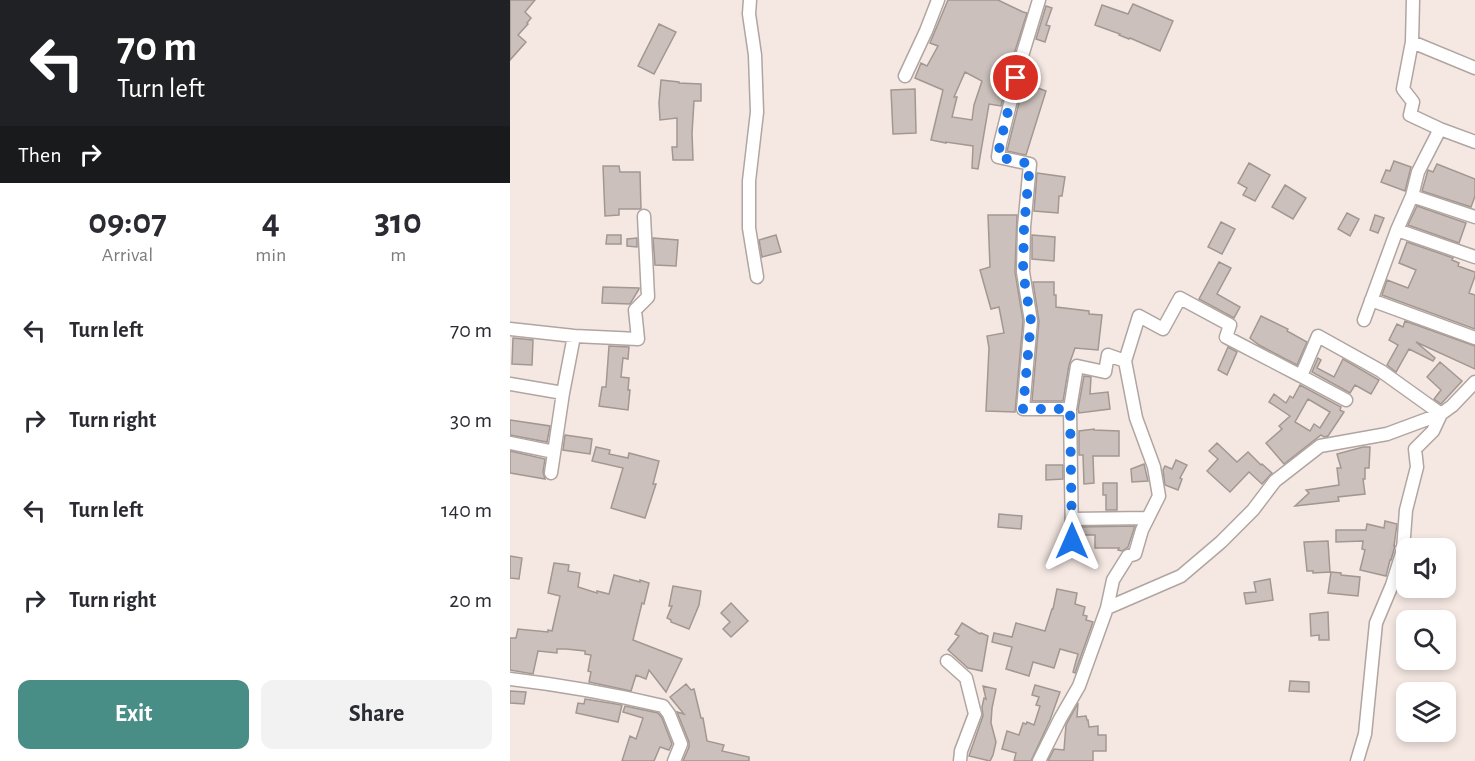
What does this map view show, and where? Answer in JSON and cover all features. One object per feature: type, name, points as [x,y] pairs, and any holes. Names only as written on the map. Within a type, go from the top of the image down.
[{"type":"street","points":[[750,0],[749,14],[755,55],[757,112],[749,181],[749,228],[757,277]]},
{"type":"street","points":[[905,76],[939,0]]},
{"type":"street","points":[[1038,0],[998,157],[1030,164],[1024,227],[1023,272],[1031,321],[1023,409],[1070,409]]},
{"type":"street","points":[[1413,0],[1412,42],[1403,88],[1413,102],[1410,115],[1475,142]]},
{"type":"street","points":[[1412,42],[1475,68]]},
{"type":"street","points":[[1364,320],[1412,196],[1418,172],[1440,129]]},
{"type":"street","points":[[1412,196],[1475,217]]},
{"type":"street","points":[[510,329],[574,336],[638,339],[635,310],[648,297],[644,216]]},
{"type":"street","points":[[1397,230],[1475,257]]},
{"type":"street","points":[[1039,761],[1079,686],[1107,608],[1113,580],[1128,556],[1135,554],[1142,530],[1160,496],[1154,467],[1136,418],[1125,361],[1139,316],[1163,329],[1180,298],[1230,325],[1226,337],[1346,400]]},
{"type":"street","points":[[1371,300],[1475,338]]},
{"type":"street","points":[[551,473],[574,336]]},
{"type":"street","points":[[1301,376],[1318,336],[1381,371],[1442,414]]},
{"type":"street","points":[[1072,541],[1070,409],[1077,366],[1105,372],[1108,355],[1125,361]]},
{"type":"street","points":[[1107,608],[1180,576],[1221,542],[1252,510],[1275,481],[1320,446],[1387,434],[1442,414],[1475,382]]},
{"type":"street","points":[[510,384],[563,393]]},
{"type":"street","points":[[1357,761],[1365,734],[1376,623],[1392,585],[1403,550],[1406,510],[1417,467],[1415,449],[1432,431],[1442,414]]},
{"type":"street","points":[[510,443],[554,452]]},
{"type":"street","points":[[1071,519],[1148,518]]},
{"type":"street","points":[[947,661],[966,678],[975,714],[960,761]]},
{"type":"street","points":[[510,679],[596,691],[663,706],[669,714],[681,744],[675,761]]},
{"type":"building","points":[[510,0],[535,0],[525,12],[531,18],[518,35],[526,42],[510,60]]},
{"type":"building","points":[[948,0],[998,0],[1027,13],[1001,106],[989,104],[978,169],[972,168],[973,146],[931,140],[943,90],[915,78],[921,63],[927,66],[938,46],[930,43]],"holes":[[[965,72],[982,81],[972,120],[952,117],[957,97],[954,97]]]},
{"type":"building","points":[[1133,4],[1173,21],[1160,51],[1095,25],[1102,5],[1128,14]]},
{"type":"building","points":[[1046,6],[1052,8],[1046,25],[1050,26],[1045,42],[1036,39]]},
{"type":"building","points":[[659,24],[676,32],[654,74],[638,66]]},
{"type":"building","points":[[661,80],[701,84],[701,101],[694,101],[693,160],[673,160],[672,147],[677,147],[677,118],[660,120]]},
{"type":"building","points":[[1024,83],[1046,91],[1026,155],[1007,151]]},
{"type":"building","points":[[915,89],[916,133],[893,134],[891,90]]},
{"type":"building","points":[[1394,161],[1411,167],[1405,191],[1381,182],[1386,170],[1390,171]]},
{"type":"building","points":[[1249,163],[1270,175],[1255,201],[1243,195],[1247,188],[1238,183]]},
{"type":"building","points":[[1437,164],[1475,179],[1475,196],[1471,207],[1422,191],[1428,170],[1433,172]]},
{"type":"building","points":[[603,166],[619,166],[620,172],[640,172],[641,209],[619,209],[619,215],[605,216]]},
{"type":"building","points":[[1037,173],[1065,177],[1062,196],[1059,196],[1058,213],[1034,211]]},
{"type":"building","points":[[1285,185],[1306,198],[1293,219],[1272,207]]},
{"type":"building","points":[[1417,206],[1466,223],[1459,243],[1408,225]]},
{"type":"building","points":[[1347,213],[1359,219],[1350,236],[1338,229]]},
{"type":"building","points":[[988,215],[1017,215],[1015,272],[1023,321],[1015,412],[986,411],[989,348],[987,336],[1004,333],[999,307],[991,309],[980,270],[990,267]]},
{"type":"building","points":[[1375,215],[1384,218],[1378,233],[1370,230]]},
{"type":"building","points":[[1221,222],[1235,229],[1222,254],[1208,247]]},
{"type":"building","points":[[607,235],[621,235],[621,244],[606,244]]},
{"type":"building","points":[[776,235],[781,252],[762,257],[759,240]]},
{"type":"building","points":[[1032,235],[1055,237],[1054,261],[1032,259]]},
{"type":"building","points":[[637,238],[637,247],[627,246],[627,239]]},
{"type":"building","points":[[653,238],[678,240],[676,266],[655,265]]},
{"type":"building","points":[[1407,242],[1453,258],[1452,260],[1459,263],[1458,266],[1475,272],[1469,293],[1475,295],[1475,329],[1382,295],[1387,280],[1408,288],[1416,270],[1399,263]]},
{"type":"building","points":[[1219,262],[1231,268],[1217,294],[1240,307],[1234,318],[1199,299]]},
{"type":"building","points":[[1033,282],[1054,282],[1056,307],[1102,315],[1098,350],[1075,348],[1069,365],[1063,401],[1032,401],[1039,321]]},
{"type":"building","points":[[603,287],[639,289],[630,304],[602,303]]},
{"type":"building","points":[[1261,316],[1288,329],[1287,331],[1307,342],[1297,365],[1250,338]]},
{"type":"building","points":[[1405,321],[1475,346],[1475,369],[1416,342],[1435,358],[1433,361],[1409,349],[1396,372],[1387,365],[1398,345],[1389,340],[1397,324],[1403,327]]},
{"type":"building","points":[[513,338],[533,340],[532,365],[512,364]]},
{"type":"building","points":[[609,346],[629,347],[628,359],[623,358],[621,377],[629,378],[628,410],[599,406],[602,387],[606,387]]},
{"type":"building","points":[[1228,347],[1237,352],[1227,375],[1218,370]]},
{"type":"building","points":[[1318,358],[1321,360],[1317,368],[1334,377],[1343,359],[1379,380],[1371,394],[1355,385],[1350,393],[1312,372]]},
{"type":"building","points":[[1440,362],[1462,381],[1441,404],[1434,399],[1441,390],[1427,377]]},
{"type":"building","points":[[1084,376],[1091,377],[1090,394],[1108,392],[1110,409],[1079,413]]},
{"type":"building","points":[[1300,385],[1341,407],[1340,410],[1344,412],[1328,436],[1321,435],[1284,464],[1266,443],[1282,429],[1279,426],[1290,416],[1269,402],[1274,394],[1286,403],[1290,396],[1293,398]],"holes":[[[1308,399],[1330,412],[1320,428],[1314,424],[1310,431],[1295,422]]]},
{"type":"building","points":[[510,420],[550,426],[547,442],[510,435]]},
{"type":"building","points":[[1094,429],[1119,431],[1119,456],[1093,456],[1094,483],[1084,484],[1083,455],[1079,455],[1079,431]]},
{"type":"building","points":[[565,435],[592,439],[590,454],[563,450]]},
{"type":"building","points":[[1217,443],[1237,462],[1248,452],[1272,473],[1262,484],[1249,472],[1230,492],[1207,471],[1218,459],[1209,451]]},
{"type":"building","points":[[596,447],[610,450],[609,454],[628,458],[629,453],[659,461],[653,484],[656,484],[645,518],[611,508],[623,468],[592,461]]},
{"type":"building","points":[[1370,447],[1369,468],[1365,468],[1365,479],[1363,479],[1365,494],[1338,497],[1339,501],[1295,506],[1309,493],[1306,490],[1339,485],[1337,468],[1341,468],[1337,454]]},
{"type":"building","points":[[510,451],[545,459],[543,472],[545,479],[510,473]]},
{"type":"building","points":[[1176,460],[1187,465],[1180,478],[1182,479],[1178,490],[1165,485],[1163,470],[1165,466],[1172,469]]},
{"type":"building","points":[[1144,464],[1148,481],[1132,482],[1131,469]]},
{"type":"building","points":[[1046,465],[1063,465],[1063,479],[1046,480]]},
{"type":"building","points":[[1103,483],[1117,483],[1117,510],[1106,510]]},
{"type":"building","points":[[999,514],[1022,516],[1021,529],[998,527]]},
{"type":"building","points":[[1385,521],[1397,524],[1395,546],[1386,576],[1360,570],[1365,550],[1362,549],[1363,541],[1336,542],[1336,530],[1366,530],[1367,524],[1384,528]]},
{"type":"building","points":[[1135,526],[1128,547],[1122,551],[1118,550],[1119,548],[1095,548],[1095,535],[1080,535],[1080,527]]},
{"type":"building","points":[[1328,541],[1330,572],[1307,571],[1304,542]]},
{"type":"building","points":[[510,556],[522,558],[519,579],[510,578]]},
{"type":"building","points":[[554,563],[569,565],[568,571],[580,573],[578,587],[597,593],[597,591],[609,594],[614,575],[649,583],[633,640],[682,659],[666,692],[649,670],[646,679],[636,675],[631,691],[589,682],[591,672],[588,671],[591,655],[585,654],[585,651],[557,649],[557,653],[538,651],[533,674],[510,670],[510,638],[516,638],[518,629],[552,631],[560,596],[548,593]]},
{"type":"building","points":[[1331,572],[1360,577],[1358,596],[1328,593]]},
{"type":"building","points":[[1270,579],[1273,600],[1246,604],[1244,593],[1256,592],[1254,582]]},
{"type":"building","points":[[673,586],[701,591],[699,605],[689,629],[667,618],[672,606],[669,606]]},
{"type":"building","points":[[1057,589],[1077,593],[1075,604],[1085,607],[1083,615],[1087,616],[1086,620],[1093,622],[1075,673],[1073,672],[1078,654],[1060,649],[1054,668],[1033,662],[1029,676],[1006,669],[1012,647],[992,642],[994,633],[1012,637],[1016,623],[1045,631]]},
{"type":"building","points":[[731,603],[748,621],[731,637],[723,629],[730,622],[721,613]]},
{"type":"building","points":[[1328,612],[1329,640],[1319,640],[1319,635],[1311,636],[1310,614]]},
{"type":"building","points":[[962,623],[988,636],[982,671],[968,668],[948,650],[959,636],[955,634]]},
{"type":"building","points":[[1290,681],[1309,682],[1309,692],[1289,691]]},
{"type":"building","points":[[686,684],[691,690],[694,689],[707,741],[724,745],[722,751],[749,757],[749,761],[683,761],[689,742],[677,712],[684,714],[670,697]]},
{"type":"building","points":[[1035,685],[1060,692],[1031,761],[1014,761],[1016,753],[1002,749],[1007,731],[1019,735],[1023,723],[1034,725],[1040,706],[1036,705],[1039,697],[1032,695]]},
{"type":"building","points":[[983,686],[996,689],[991,723],[996,742],[990,761],[969,756],[983,716],[982,707],[984,698],[986,699]]},
{"type":"building","points":[[510,691],[526,692],[524,704],[510,703]]},
{"type":"building","points":[[585,699],[622,705],[618,722],[576,713],[578,703],[584,704]]},
{"type":"building","points":[[1078,703],[1077,717],[1086,716],[1089,727],[1098,726],[1098,735],[1106,735],[1106,751],[1093,751],[1093,761],[1048,761],[1054,749],[1064,750],[1066,725]]},
{"type":"building","points":[[625,706],[658,713],[672,744],[669,750],[660,747],[654,761],[622,761],[630,736],[636,739],[643,718],[623,712]]},
{"type":"route","points":[[1016,78],[998,157],[1030,164],[1024,227],[1023,272],[1031,321],[1023,409],[1070,409],[1072,541]]}]
